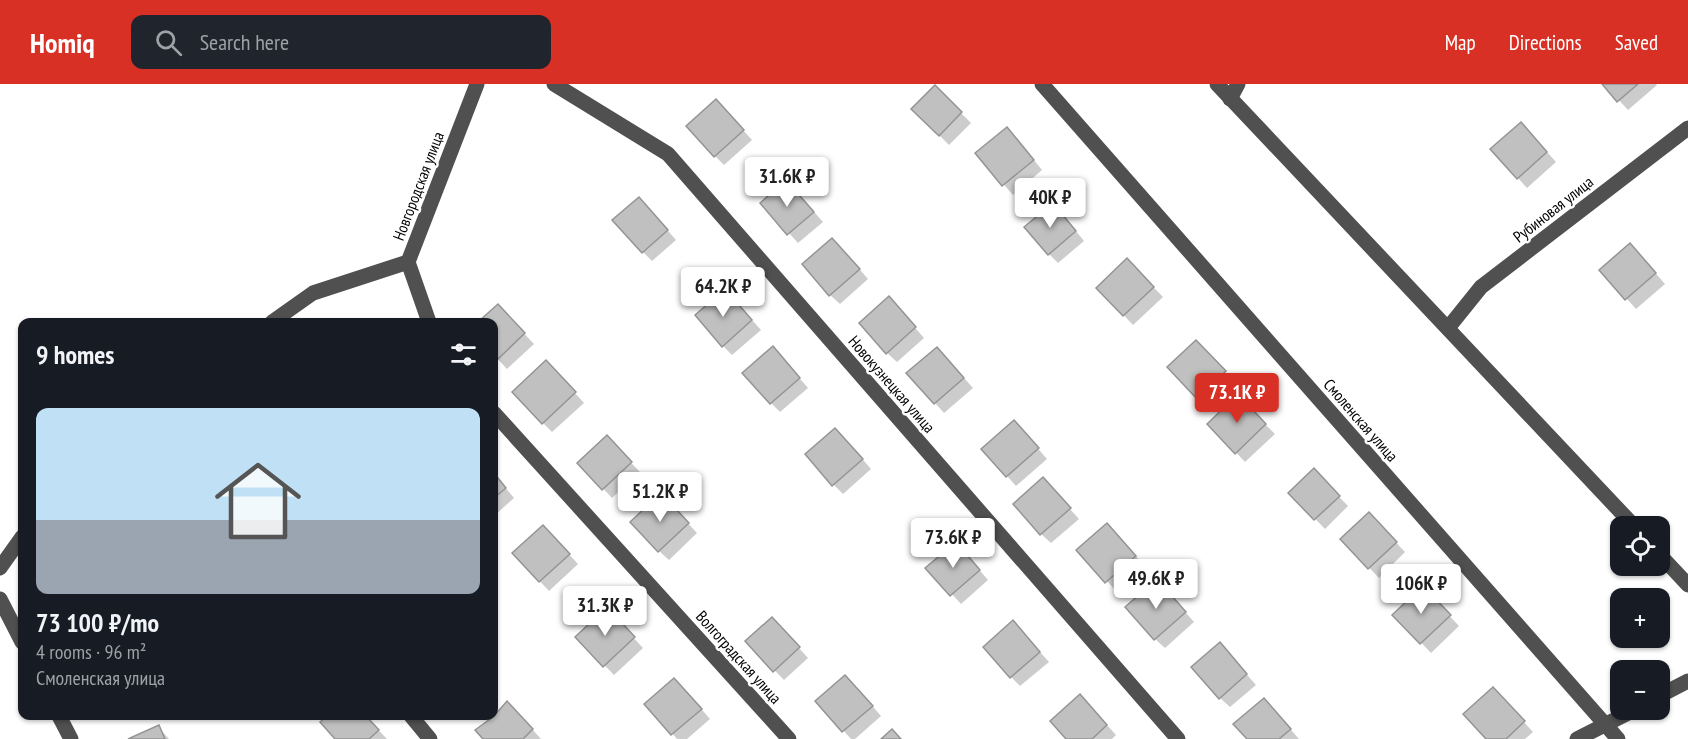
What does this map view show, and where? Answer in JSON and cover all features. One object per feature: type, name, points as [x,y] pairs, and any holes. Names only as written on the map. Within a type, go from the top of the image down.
[{"type":"street","name":"Новгородская улица","points":[[278,318],[312,293],[408,262],[477,84]]},
{"type":"street","name":"Новокузнецкая улица","points":[[554,84],[668,154],[1178,739]]},
{"type":"street","name":"Смоленская улица","points":[[1042,84],[1618,739]]},
{"type":"street","points":[[1217,84],[1625,516]]},
{"type":"street","points":[[1230,99],[1238,84]]},
{"type":"street","name":"Рубиновая улица","points":[[1448,328],[1481,286],[1688,128]]},
{"type":"street","points":[[408,262],[428,318]]},
{"type":"street","name":"Волгоградская улица","points":[[498,417],[789,739]]},
{"type":"street","points":[[0,568],[18,543]]},
{"type":"street","points":[[1670,566],[1688,585]]},
{"type":"street","points":[[0,598],[18,634]]},
{"type":"street","points":[[1670,690],[1688,681]]},
{"type":"street","points":[[61,720],[71,739]]},
{"type":"street","points":[[414,720],[430,739]]},
{"type":"street","points":[[1577,739],[1614,720]]},
{"type":"building","points":[[1602,84],[1638,84],[1617,102]]},
{"type":"building","points":[[935,85],[962,112],[939,136],[911,109]]},
{"type":"building","points":[[716,99],[744,130],[714,157],[686,126]]},
{"type":"building","points":[[1521,122],[1547,152],[1517,179],[1490,149]]},
{"type":"building","points":[[1007,127],[1034,160],[1002,186],[975,153]]},
{"type":"building","points":[[786,180],[814,212],[787,235],[760,203]]},
{"type":"building","points":[[639,197],[668,230],[642,253],[612,220]]},
{"type":"building","points":[[1053,203],[1076,231],[1048,255],[1024,227]]},
{"type":"building","points":[[832,238],[860,269],[829,296],[802,264]]},
{"type":"building","points":[[1630,243],[1656,273],[1625,300],[1599,270]]},
{"type":"building","points":[[1127,258],[1154,287],[1123,316],[1096,288]]},
{"type":"building","points":[[725,289],[752,320],[722,347],[695,315]]},
{"type":"building","points":[[889,296],[916,327],[886,354],[859,323]]},
{"type":"building","points":[[498,304],[525,333],[498,359],[498,318],[482,318]]},
{"type":"building","points":[[1196,340],[1226,371],[1197,399],[1167,367]]},
{"type":"building","points":[[773,346],[800,378],[770,404],[742,373]]},
{"type":"building","points":[[937,347],[964,378],[934,404],[906,373]]},
{"type":"building","points":[[546,360],[576,392],[542,424],[512,392]]},
{"type":"building","points":[[1238,394],[1266,424],[1235,454],[1207,424]]},
{"type":"building","points":[[1014,420],[1039,448],[1006,477],[981,449]]},
{"type":"building","points":[[835,428],[863,459],[832,486],[805,454]]},
{"type":"building","points":[[607,435],[632,462],[602,490],[577,463]]},
{"type":"building","points":[[1314,468],[1340,496],[1314,520],[1288,493]]},
{"type":"building","points":[[1043,477],[1071,508],[1040,535],[1013,504]]},
{"type":"building","points":[[498,478],[506,488],[498,495]]},
{"type":"building","points":[[661,493],[689,523],[658,552],[630,522]]},
{"type":"building","points":[[1369,512],[1397,542],[1368,569],[1340,539]]},
{"type":"building","points":[[1107,523],[1136,556],[1105,583],[1076,550]]},
{"type":"building","points":[[543,525],[570,554],[539,582],[512,553]]},
{"type":"building","points":[[956,542],[980,570],[950,596],[925,568]]},
{"type":"building","points":[[1157,579],[1186,612],[1154,640],[1125,607]]},
{"type":"building","points":[[1423,586],[1451,615],[1420,644],[1392,615]]},
{"type":"building","points":[[607,607],[635,637],[603,667],[575,637]]},
{"type":"building","points":[[772,617],[800,647],[773,672],[745,641]]},
{"type":"building","points":[[1013,620],[1040,652],[1010,678],[983,647]]},
{"type":"building","points":[[1220,642],[1247,674],[1219,699],[1191,667]]},
{"type":"building","points":[[845,675],[873,706],[842,732],[815,701]]},
{"type":"building","points":[[674,678],[702,709],[671,735],[644,704]]},
{"type":"building","points":[[1493,687],[1525,721],[1506,739],[1486,739],[1463,714]]},
{"type":"building","points":[[1080,694],[1107,725],[1092,739],[1066,739],[1050,721]]},
{"type":"building","points":[[1264,698],[1291,729],[1279,739],[1247,739],[1233,724]]},
{"type":"building","points":[[507,701],[533,729],[523,739],[483,739],[475,730],[489,720],[498,720],[498,711]]},
{"type":"building","points":[[322,720],[370,720],[379,730],[369,739],[335,739],[320,722]]},
{"type":"building","points":[[159,725],[165,739],[128,739]]},
{"type":"building","points":[[892,729],[901,739],[881,739]]}]
